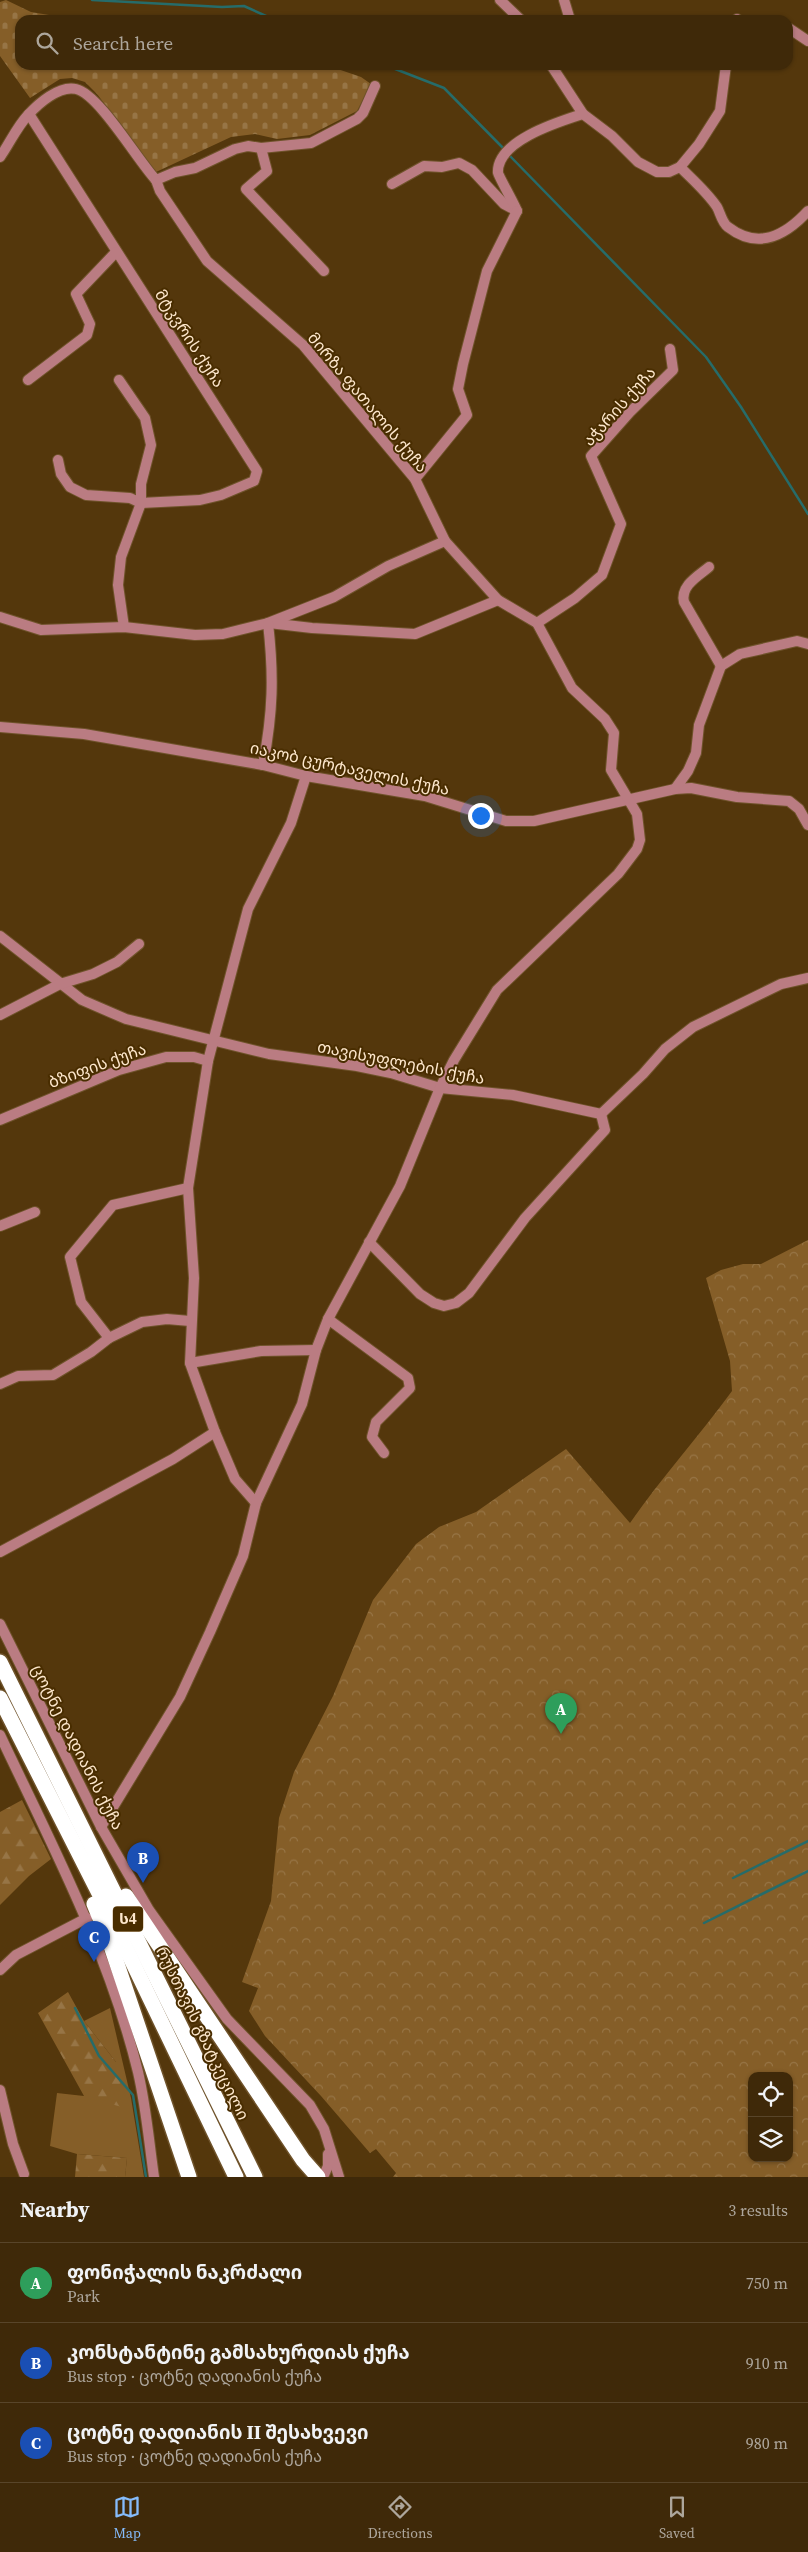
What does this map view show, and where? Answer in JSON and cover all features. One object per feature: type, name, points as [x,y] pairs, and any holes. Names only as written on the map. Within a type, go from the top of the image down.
[{"type":"highway","name":"რუსთავის გზატკეცილი","points":[[0,1662],[255,2177]]},
{"type":"highway","name":"რუსთავის გზატკეცილი","points":[[0,1698],[236,2177]]},
{"type":"highway","points":[[82,1825],[141,1920],[303,2160],[318,2177]]},
{"type":"highway","points":[[75,1848],[83,1878],[110,1943],[189,2177]]},
{"type":"street","points":[[500,0],[516,15]]},
{"type":"street","points":[[564,0],[568,15]]},
{"type":"street","points":[[793,31],[808,42]]},
{"type":"street","points":[[553,70],[583,114],[612,136],[638,162],[657,172],[669,172],[680,167],[699,144],[720,111],[725,70]]},
{"type":"street","points":[[156,180],[175,172],[195,168],[234,149],[248,146],[261,148],[311,143],[336,132],[363,113],[375,86]]},
{"type":"street","name":"მირზა ფათალის ქუჩა","points":[[0,157],[29,114],[60,90],[77,89],[92,100],[116,126],[140,162],[156,180],[160,191],[207,261],[303,345],[415,479],[445,541],[498,600],[537,623]]},
{"type":"street","name":"მტკვრის ქუჩა","points":[[29,114],[258,471],[254,481],[221,495],[200,500],[141,503]]},
{"type":"street","points":[[415,479],[467,415],[458,389],[463,364],[487,271],[517,211],[508,189],[498,175],[499,161],[513,145],[537,131],[583,114]]},
{"type":"street","points":[[261,148],[267,171],[246,189],[324,271]]},
{"type":"street","points":[[392,184],[424,166],[442,167],[459,163],[472,170],[504,204],[517,211]]},
{"type":"street","points":[[680,167],[716,206],[726,226],[756,240],[780,235],[794,226],[808,211]]},
{"type":"street","points":[[28,380],[87,335],[90,324],[76,294],[116,252]]},
{"type":"street","name":"აჭარის ქუჩა","points":[[537,623],[575,598],[602,575],[621,524],[591,456],[630,412],[674,370],[670,349]]},
{"type":"street","points":[[119,380],[145,418],[151,445],[141,484],[141,503],[121,558],[118,586],[124,627]]},
{"type":"street","points":[[58,460],[61,474],[70,487],[86,495],[130,498],[141,503]]},
{"type":"street","points":[[0,617],[41,630],[124,627],[195,635],[223,634],[268,623],[334,597],[388,566],[445,541]]},
{"type":"street","points":[[709,567],[685,588],[682,596],[721,666]]},
{"type":"street","points":[[268,623],[312,628],[415,634],[498,600]]},
{"type":"street","points":[[263,765],[273,698],[274,668],[268,623]]},
{"type":"street","points":[[101,1827],[180,1697],[244,1556],[256,1503],[302,1404],[316,1350],[328,1319],[400,1186],[440,1088],[497,990],[618,874],[637,849],[640,840],[640,826],[637,814],[611,770],[614,733],[605,719],[572,688],[537,623]]},
{"type":"street","points":[[675,789],[688,771],[696,753],[699,725],[721,666],[740,654],[797,641],[808,644]]},
{"type":"street","name":"იაკობ ცურტაველის ქუჩა","points":[[0,727],[84,734],[263,765],[306,776],[425,796],[506,821],[534,821],[675,789]]},
{"type":"street","points":[[256,1503],[235,1479],[215,1432],[190,1363],[190,1321],[194,1278],[188,1188],[208,1061],[248,909],[290,823],[306,776]]},
{"type":"street","points":[[675,789],[691,788],[736,796],[789,801],[799,808],[808,825]]},
{"type":"street","name":"თავისუფლების ქუჩა","points":[[0,936],[82,1000],[126,1019],[269,1054],[391,1073],[440,1088],[512,1095],[601,1114]]},
{"type":"street","points":[[0,1015],[60,984],[93,974],[117,962],[139,944]]},
{"type":"street","points":[[369,1242],[420,1294],[434,1303],[444,1306],[456,1303],[469,1293],[525,1218],[605,1130],[601,1114],[644,1074],[666,1049],[693,1027],[781,984],[808,978]]},
{"type":"street","name":"ბზიფის ქუჩა","points":[[0,1120],[129,1068],[166,1057],[194,1057],[208,1061]]},
{"type":"street","points":[[109,1338],[81,1302],[70,1256],[113,1205],[188,1188]]},
{"type":"street","points":[[0,1226],[35,1212]]},
{"type":"street","points":[[0,1384],[18,1376],[53,1375],[91,1352],[109,1338],[142,1322],[167,1319],[190,1321]]},
{"type":"street","points":[[328,1319],[408,1378],[410,1388],[376,1422],[372,1437],[384,1453]]},
{"type":"street","points":[[190,1363],[261,1351],[316,1350]]},
{"type":"street","points":[[0,1552],[173,1460],[215,1432]]},
{"type":"street","name":"ცოტნე დადიანის ქუჩა","points":[[0,1624],[101,1827],[149,1910],[189,1969],[237,2031],[310,2105],[324,2129],[339,2177]]},
{"type":"street","points":[[0,1735],[87,1918],[106,1968],[138,2073],[154,2177]]},
{"type":"street","points":[[0,1970],[16,1955],[87,1918]]},
{"type":"street","points":[[0,2090],[13,2144],[24,2174]]},
{"type":"street","points":[[322,2177],[328,2166],[328,2145]]},
{"type":"green space","points":[[6,0],[31,12],[49,15],[15,15],[15,70],[341,70],[361,77],[371,84],[357,111],[310,135],[277,139],[255,134],[231,137],[156,172],[97,94],[85,82],[72,78],[60,79],[30,98],[0,56],[0,2]]},
{"type":"green space","points":[[808,1240],[808,2177],[393,2177],[396,2173],[376,2149],[370,2153],[321,2096],[265,2036],[249,2011],[258,1988],[242,1982],[271,1901],[279,1818],[294,1772],[333,1696],[373,1600],[416,1544],[439,1527],[476,1512],[566,1449],[630,1523],[732,1391],[730,1361],[706,1278],[721,1270],[743,1264],[761,1264]]},
{"type":"green space","points":[[22,1800],[51,1859],[29,1876],[0,1905],[0,1812]]},
{"type":"green space","points":[[68,1992],[84,2021],[116,2062],[125,2108],[84,2096],[38,2013]]},
{"type":"green space","points":[[110,2008],[131,2098],[144,2177],[125,2177],[127,2158],[77,2154],[50,2146],[57,2093],[84,2096],[116,2062],[84,2021]]},
{"type":"green space","points":[[77,2154],[127,2158],[125,2177],[75,2177]]},
{"type":"waterway","points":[[92,0],[222,7],[244,6],[264,15]]},
{"type":"waterway","points":[[398,70],[444,88],[505,150]]},
{"type":"waterway","points":[[509,155],[706,357],[741,407],[808,514]]},
{"type":"waterway","points":[[733,1878],[808,1841]]},
{"type":"waterway","points":[[704,1923],[808,1871]]},
{"type":"waterway","points":[[75,2008],[99,2056],[133,2095],[146,2177]]},
{"type":"place","name":"ფონიჭალის ნაკრძალი","points":[[561,1734]]},
{"type":"place","name":"კონსტანტინე გამსახურდიას ქუჩა","points":[[143,1883]]},
{"type":"place","name":"ცოტნე დადიანის II შესახვევი","points":[[94,1962]]}]
